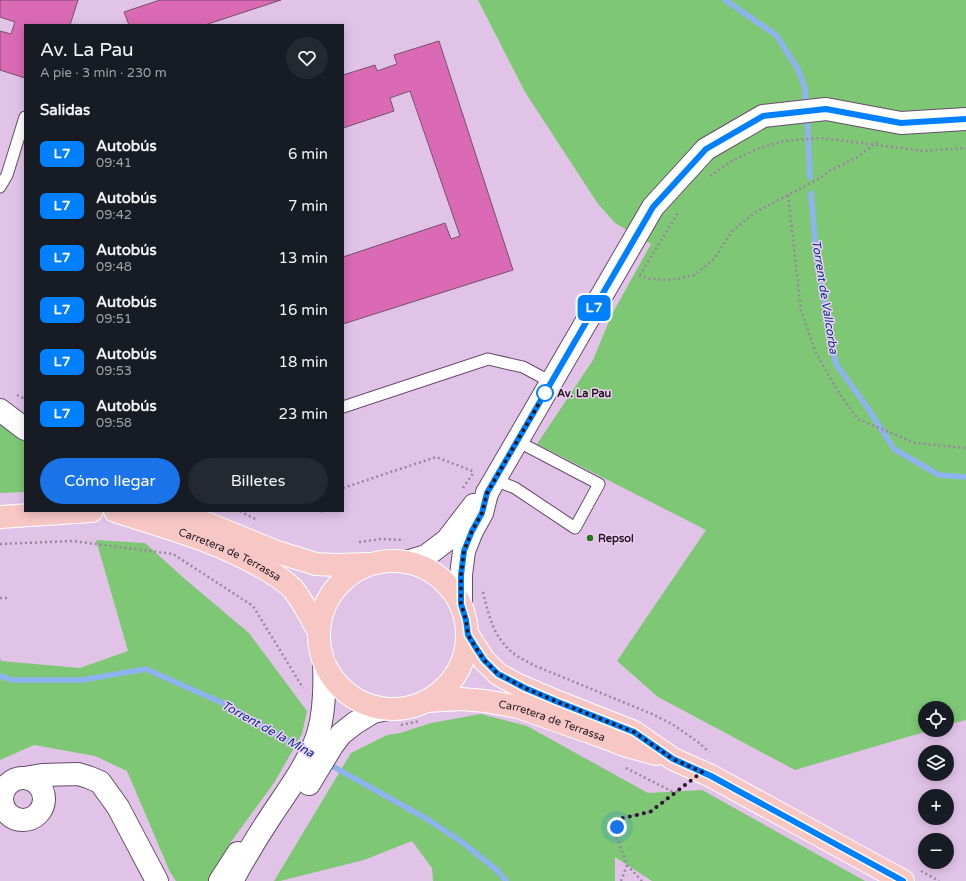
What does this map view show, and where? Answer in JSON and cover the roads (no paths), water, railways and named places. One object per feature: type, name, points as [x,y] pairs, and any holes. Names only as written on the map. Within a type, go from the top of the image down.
[{"type":"main road","points":[[0,517],[77,512]]},
{"type":"main road","name":"Carretera de Terrassa","points":[[118,512],[195,536],[246,558],[276,575],[292,588],[319,632]]},
{"type":"main road","name":"Carretera de Terrassa","points":[[165,512],[206,523],[277,552],[316,564],[371,564]]},
{"type":"main road","points":[[380,562],[406,562],[418,565],[433,572],[446,582],[454,592],[461,604],[466,620],[468,635],[467,647],[463,661],[456,675],[437,695],[426,710],[408,708],[393,717],[356,699],[343,690],[332,678],[324,662],[320,649],[319,632],[322,614],[328,598],[337,586],[353,572],[371,564],[380,562]]},
{"type":"main road","name":"Carretera de Terrassa","points":[[468,635],[484,660],[498,674],[525,688],[634,732],[673,759]]},
{"type":"main road","name":"Carretera de Terrassa","points":[[426,710],[461,698],[518,707],[598,734],[627,746],[673,759],[711,776],[903,881]]},
{"type":"street","points":[[461,604],[461,575],[464,551],[472,531],[482,513],[491,486],[653,207],[706,149],[763,116],[826,109],[901,123],[966,119]]},
{"type":"street","points":[[0,410],[24,428]]},
{"type":"street","points":[[406,562],[426,556],[447,540],[491,486]]},
{"type":"street","points":[[232,881],[254,841],[307,760],[318,734],[325,692],[324,662]]},
{"type":"street","points":[[247,881],[341,734],[373,712],[393,717]]},
{"type":"street","points":[[60,775],[51,784],[42,809],[36,816],[26,821],[19,821],[7,815],[1,802],[1,796],[4,788],[9,782],[17,778],[42,775],[78,774],[100,782],[118,807],[157,881]]},
{"type":"street","points":[[24,778],[35,781],[41,787],[44,794],[44,802]]},
{"type":"street","points":[[220,881],[235,856],[271,816]]},
{"type":"lane","points":[[0,187],[7,175],[24,120]]},
{"type":"lane","points":[[344,407],[488,359],[524,367],[551,382]]},
{"type":"lane","points":[[491,486],[515,488],[575,528],[599,484],[517,441]]},
{"type":"waterway","name":"Torrent de Vallcorba","points":[[725,0],[776,35],[798,69],[805,88],[806,107]]},
{"type":"waterway","name":"Torrent de Vallcorba","points":[[807,116],[810,177]]},
{"type":"waterway","name":"Torrent de Vallcorba","points":[[811,193],[816,252],[836,364],[867,407],[894,449],[939,475],[966,477]]},
{"type":"waterway","name":"Torrent de la Mina","points":[[0,676],[13,680],[82,680],[146,669],[227,705],[306,751]]},
{"type":"waterway","name":"Torrent de la Mina","points":[[327,763],[427,819],[462,842],[498,871],[506,881]]},
{"type":"place","name":"Av. La Pau","points":[[545,393]]},
{"type":"place","name":"Repsol","points":[[590,538]]}]
